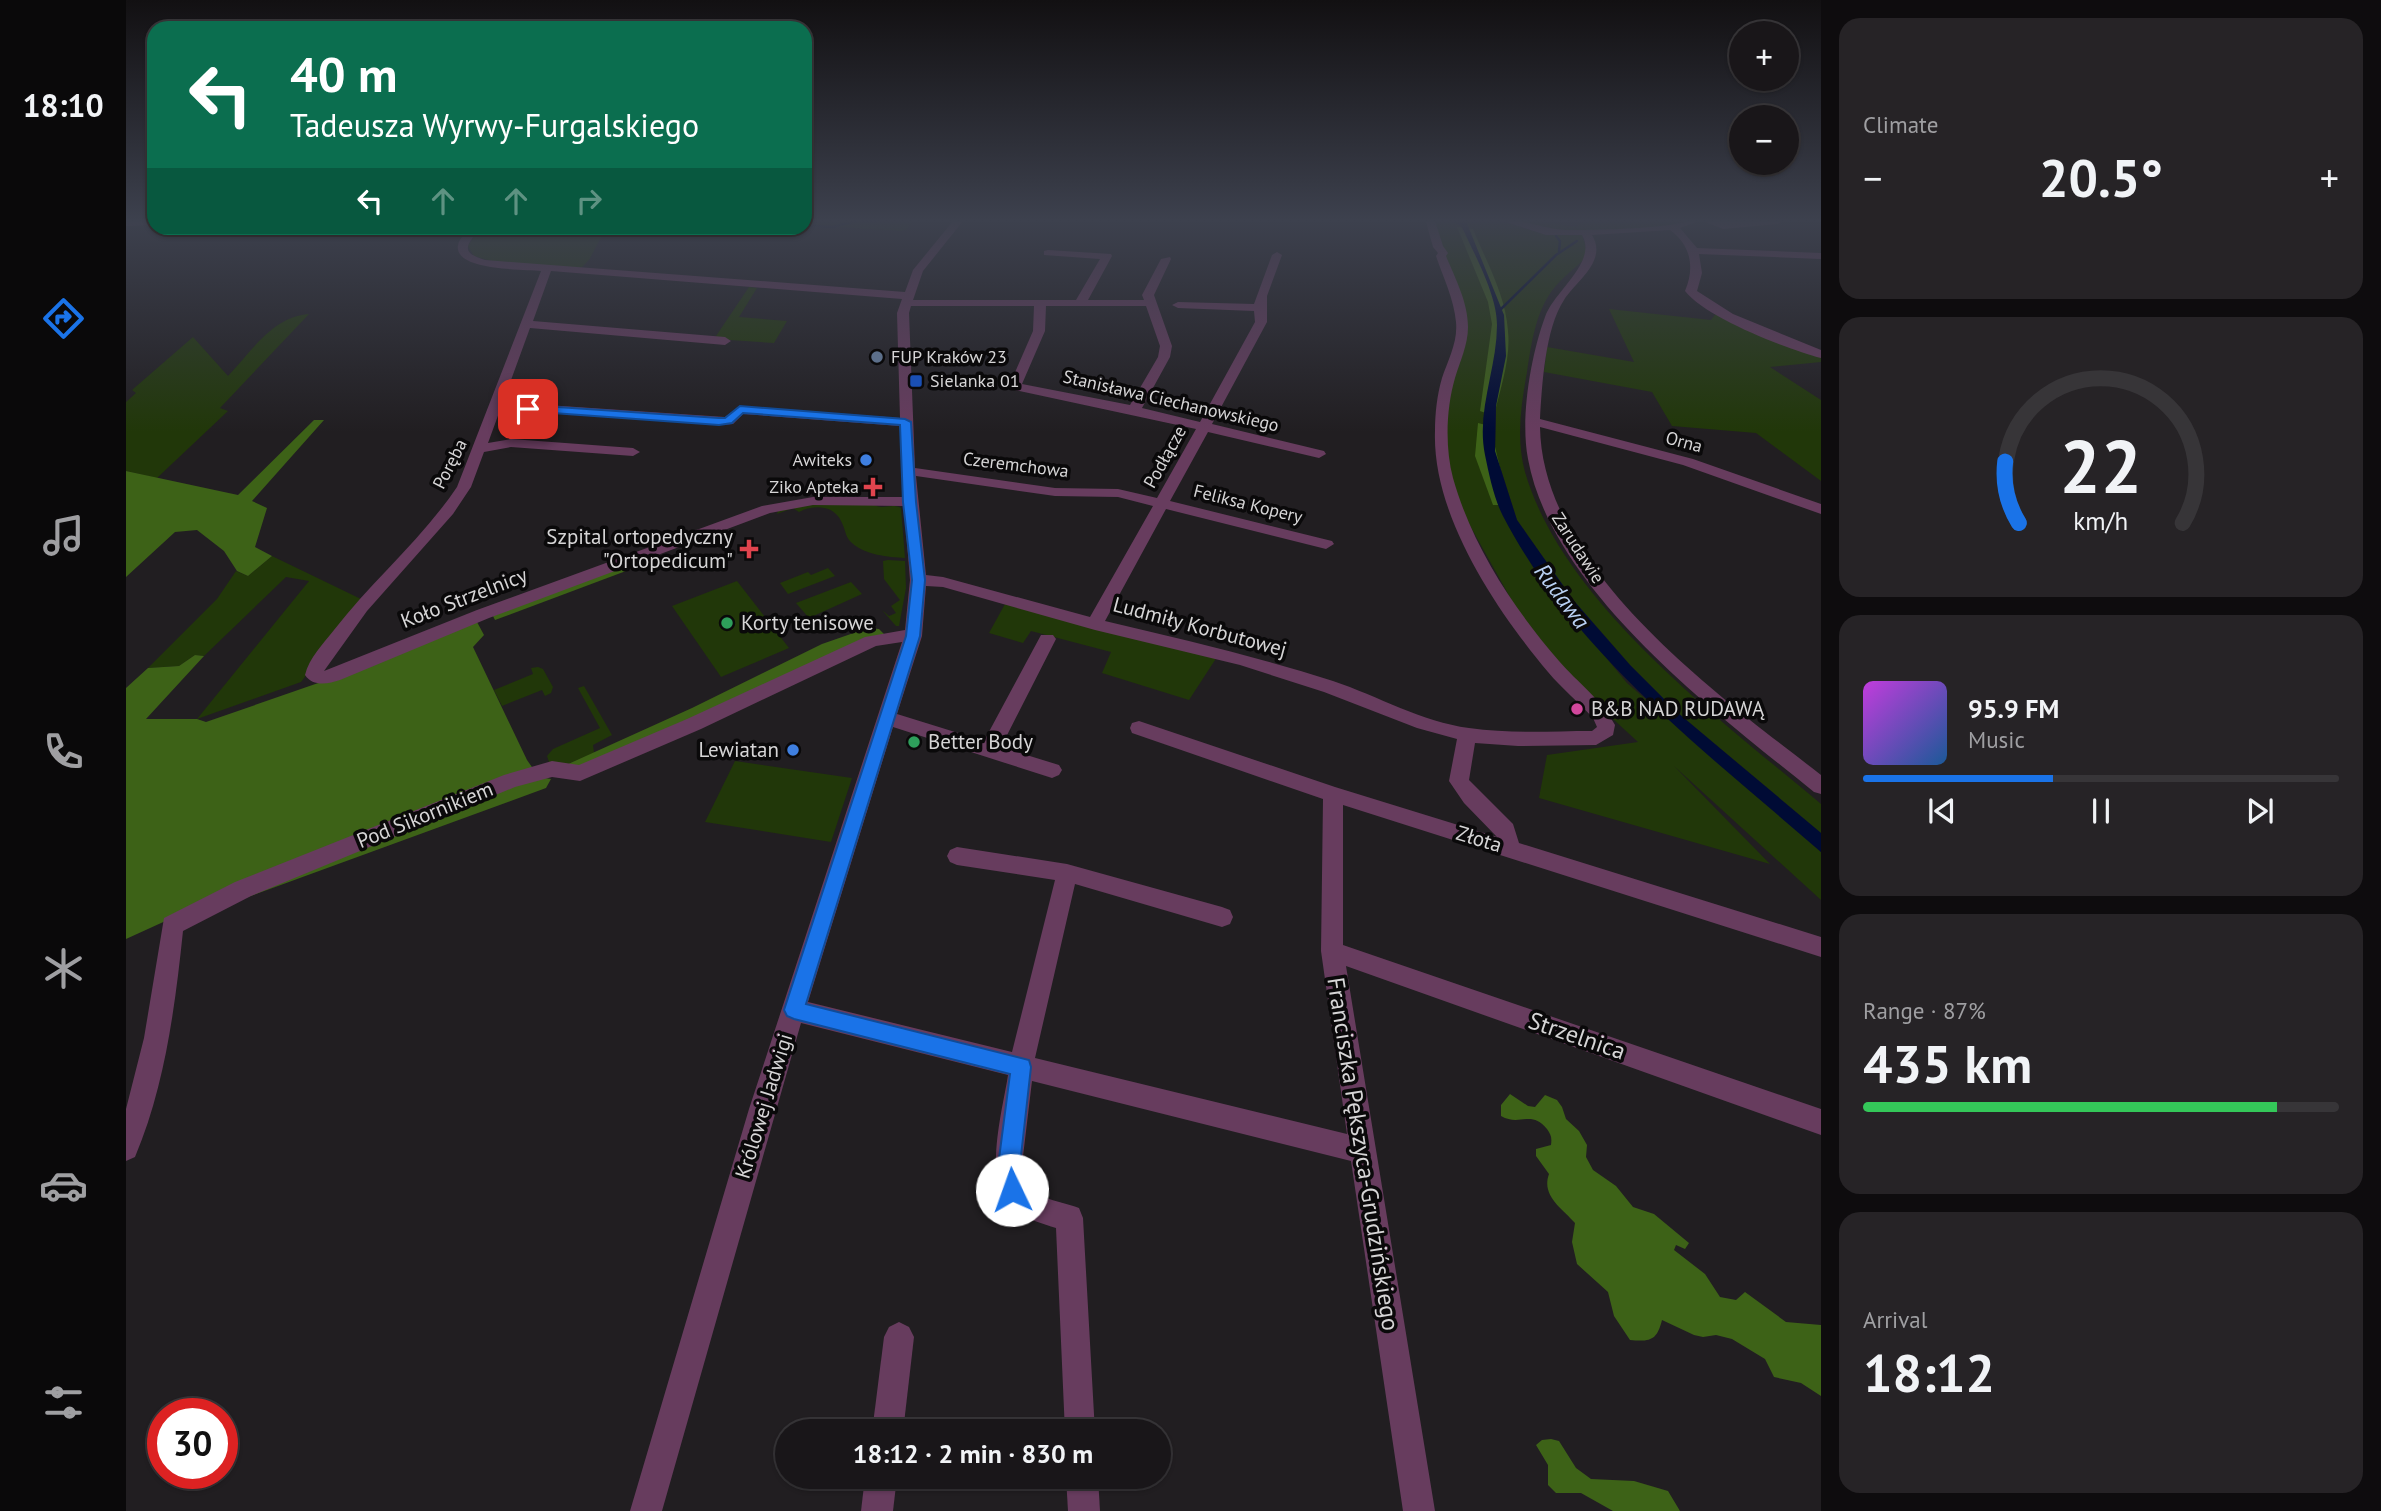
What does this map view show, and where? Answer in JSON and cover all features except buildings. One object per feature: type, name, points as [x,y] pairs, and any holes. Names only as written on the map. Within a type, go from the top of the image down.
[{"type":"street","name":"Poręba","points":[[320,678],[314,675],[316,666],[360,607],[464,488],[539,292]]},
{"type":"street","points":[[811,292],[906,300],[1149,303]]},
{"type":"street","name":"Królowej Jadwigi","points":[[646,1511],[735,1199],[887,718],[903,636],[918,580],[909,502],[902,346],[906,300],[909,292]]},
{"type":"street","points":[[1080,303],[1087,292]]},
{"type":"street","points":[[1134,410],[1164,357],[1166,346],[1149,303],[1150,292]]},
{"type":"street","name":"Podłącze","points":[[1095,624],[1261,322],[1257,308],[1263,292]]},
{"type":"street","name":"Ludmiły Korbutowej","points":[[918,580],[943,582],[1095,624],[1242,659],[1330,687],[1466,736],[1518,739],[1596,738],[1606,730],[1600,711],[1570,685],[1537,647],[1492,578],[1459,516],[1446,477],[1442,423],[1448,382],[1460,345],[1462,321],[1452,292]]},
{"type":"street","name":"Zarudawie","points":[[1563,292],[1550,317],[1533,421],[1535,462],[1552,509],[1571,542],[1631,622],[1689,678],[1821,786]]},
{"type":"street","points":[[1691,292],[1696,299],[1716,310],[1821,354]]},
{"type":"street","name":"Stanisława Ciechanowskiego","points":[[1040,303],[1039,331],[1015,386],[1134,410],[1319,454]]},
{"type":"street","points":[[1178,305],[1257,308]]},
{"type":"street","points":[[527,324],[725,341]]},
{"type":"street","points":[[525,413],[532,408],[728,421],[740,410],[905,422]]},
{"type":"street","name":"Orna","points":[[1533,421],[1688,462],[1821,509]]},
{"type":"street","points":[[481,448],[511,443],[633,452]]},
{"type":"street","name":"Czeremchowa","points":[[908,471],[1055,492],[1118,493],[1162,502]]},
{"type":"street","name":"Koło Strzelnicy","points":[[320,678],[334,676],[482,614],[767,509],[813,501],[909,502]]},
{"type":"street","name":"Feliksa Kopery","points":[[1162,502],[1326,544]]},
{"type":"street","name":"Pod Sikornikiem","points":[[126,1148],[139,1112],[165,998],[172,925],[243,889],[511,780],[552,769],[580,773],[694,724],[871,641],[903,636]]},
{"type":"street","points":[[990,749],[1047,639]]},
{"type":"street","points":[[887,718],[1052,770]]},
{"type":"street","name":"Złota","points":[[1139,728],[1333,794],[1821,947]]},
{"type":"street","points":[[1466,736],[1459,781],[1471,797],[1507,830],[1510,849]]},
{"type":"street","name":"Franciszka Pększyca-Grudzińskiego","points":[[1333,794],[1332,951],[1419,1511]]},
{"type":"street","points":[[957,856],[1067,873],[1222,917]]},
{"type":"street","points":[[1067,873],[1021,1067],[1008,1174],[1012,1190],[1023,1203],[1069,1218],[1079,1419]]},
{"type":"street","name":"Strzelnica","points":[[1332,951],[1821,1122]]},
{"type":"street","points":[[794,1010],[1361,1150]]},
{"type":"street","points":[[889,1419],[899,1337]]},
{"type":"street","points":[[877,1511],[880,1489]]},
{"type":"street","points":[[1083,1489],[1084,1511]]},
{"type":"green space","points":[[746,292],[755,292],[739,317],[787,321],[774,343],[714,339]]},
{"type":"green space","points":[[1455,292],[1490,292],[1492,297],[1497,322],[1488,391],[1502,514],[1537,574],[1627,683],[1821,852],[1821,900],[1674,766],[1770,864],[1539,798],[1547,755],[1638,742],[1576,685],[1516,608],[1449,488],[1445,429],[1447,398],[1460,350]]},
{"type":"green space","points":[[1484,292],[1499,292],[1509,342],[1494,416],[1480,411],[1492,324]]},
{"type":"green space","points":[[1496,292],[1551,292],[1534,331],[1520,422],[1522,460],[1544,520],[1573,567],[1609,612],[1649,655],[1737,735],[1821,804],[1821,833],[1678,713],[1630,665],[1574,601],[1517,520],[1495,451],[1498,297]]},
{"type":"green space","points":[[1609,309],[1711,320],[1717,312],[1821,356],[1821,362],[1770,367],[1821,400],[1821,481],[1756,433],[1672,426],[1652,392],[1544,372],[1547,347],[1634,362]]},
{"type":"green space","points":[[309,314],[220,408],[228,411],[157,478],[126,471],[126,402],[136,393],[132,390],[193,337],[228,376],[273,328],[296,316]]},
{"type":"green space","points":[[314,420],[324,420],[252,501],[267,508],[255,547],[272,556],[248,576],[237,571],[224,551],[197,530],[175,532],[126,577],[126,471],[238,495]]},
{"type":"green space","points":[[1478,423],[1490,426],[1509,505],[1493,505],[1475,456]]},
{"type":"green space","points":[[818,502],[901,508],[905,558],[877,555],[857,547],[848,538],[839,517],[824,508],[799,512],[793,508],[777,514],[778,511]]},
{"type":"green space","points":[[272,556],[363,600],[301,682],[197,719],[309,581],[286,577],[204,656],[195,655],[179,666],[148,668],[217,599],[236,571],[248,576]]},
{"type":"green space","points":[[883,561],[905,561],[906,588],[899,626],[882,610],[889,616],[896,613],[891,606],[900,600],[884,579]]},
{"type":"green space","points":[[624,564],[626,571],[495,620],[493,616]]},
{"type":"green space","points":[[828,568],[835,576],[788,594],[780,583],[808,572],[811,575]]},
{"type":"green space","name":"Korty tenisowe","points":[[737,581],[789,648],[721,677],[672,606]]},
{"type":"green space","points":[[851,582],[862,594],[809,618],[796,603]]},
{"type":"green space","points":[[1005,604],[1217,657],[1189,700],[1102,673],[1111,652],[1031,631],[1023,643],[989,633]]},
{"type":"green space","points":[[477,622],[484,635],[473,647],[527,760],[539,777],[551,779],[546,788],[207,912],[194,908],[126,939],[126,688],[148,668],[179,666],[195,655],[204,656],[146,719],[197,719],[206,722],[324,681]]},
{"type":"green space","points":[[868,628],[879,629],[884,634],[581,769],[566,765],[692,708],[822,644]]},
{"type":"green space","points":[[531,668],[543,669],[553,687],[551,693],[545,696],[542,690],[502,706],[494,690],[533,674]]},
{"type":"green space","points":[[584,686],[612,735],[593,745],[594,753],[566,765],[550,765],[547,756],[553,749],[600,728],[578,688]]},
{"type":"green space","points":[[735,761],[852,778],[831,842],[705,822]]},
{"type":"green space","points":[[1510,1094],[1528,1106],[1535,1107],[1545,1095],[1557,1100],[1566,1119],[1579,1131],[1587,1145],[1586,1157],[1593,1170],[1616,1186],[1633,1207],[1654,1214],[1689,1243],[1685,1249],[1676,1245],[1674,1250],[1705,1274],[1720,1297],[1736,1300],[1745,1292],[1786,1322],[1821,1325],[1821,1396],[1801,1383],[1774,1377],[1765,1359],[1732,1339],[1716,1335],[1694,1335],[1662,1320],[1658,1332],[1652,1338],[1643,1341],[1630,1340],[1614,1316],[1608,1292],[1577,1264],[1572,1242],[1575,1223],[1550,1195],[1547,1182],[1549,1174],[1536,1156],[1536,1149],[1551,1145],[1550,1135],[1536,1120],[1514,1120],[1501,1116],[1501,1105]]},
{"type":"green space","points":[[1542,1440],[1559,1441],[1576,1468],[1591,1479],[1634,1481],[1668,1491],[1680,1511],[1613,1511],[1581,1493],[1556,1493],[1548,1485],[1548,1465],[1536,1445]]},
{"type":"water","name":"Rudawa","points":[[1490,292],[1495,292],[1504,315],[1506,356],[1496,406],[1495,451],[1517,520],[1574,601],[1630,665],[1678,713],[1821,833],[1821,852],[1646,698],[1604,656],[1566,612],[1532,566],[1497,502],[1485,455],[1483,422],[1497,325]]},
{"type":"waterway","points":[[1499,311],[1519,292]]},
{"type":"place","name":"FUP Kraków 23","points":[[877,357]]},
{"type":"place","name":"Sielanka 01","points":[[916,381]]},
{"type":"place","name":"Awiteks","points":[[866,460]]},
{"type":"place","name":"Ziko Apteka","points":[[873,487]]},
{"type":"place","name":"Szpital ortopedyczny \"Ortopedicum\"","points":[[749,549]]},
{"type":"place","name":"Korty tenisowe","points":[[727,623]]},
{"type":"place","name":"B&B NAD RUDAWĄ","points":[[1577,709]]},
{"type":"place","name":"Better Body","points":[[914,742]]},
{"type":"place","name":"Lewiatan","points":[[793,750]]},
{"type":"route","points":[[528,409],[719,421],[728,421],[740,410],[905,422],[909,502],[918,580],[913,636],[794,1010],[1021,1067],[1008,1174],[1012,1190]]}]
